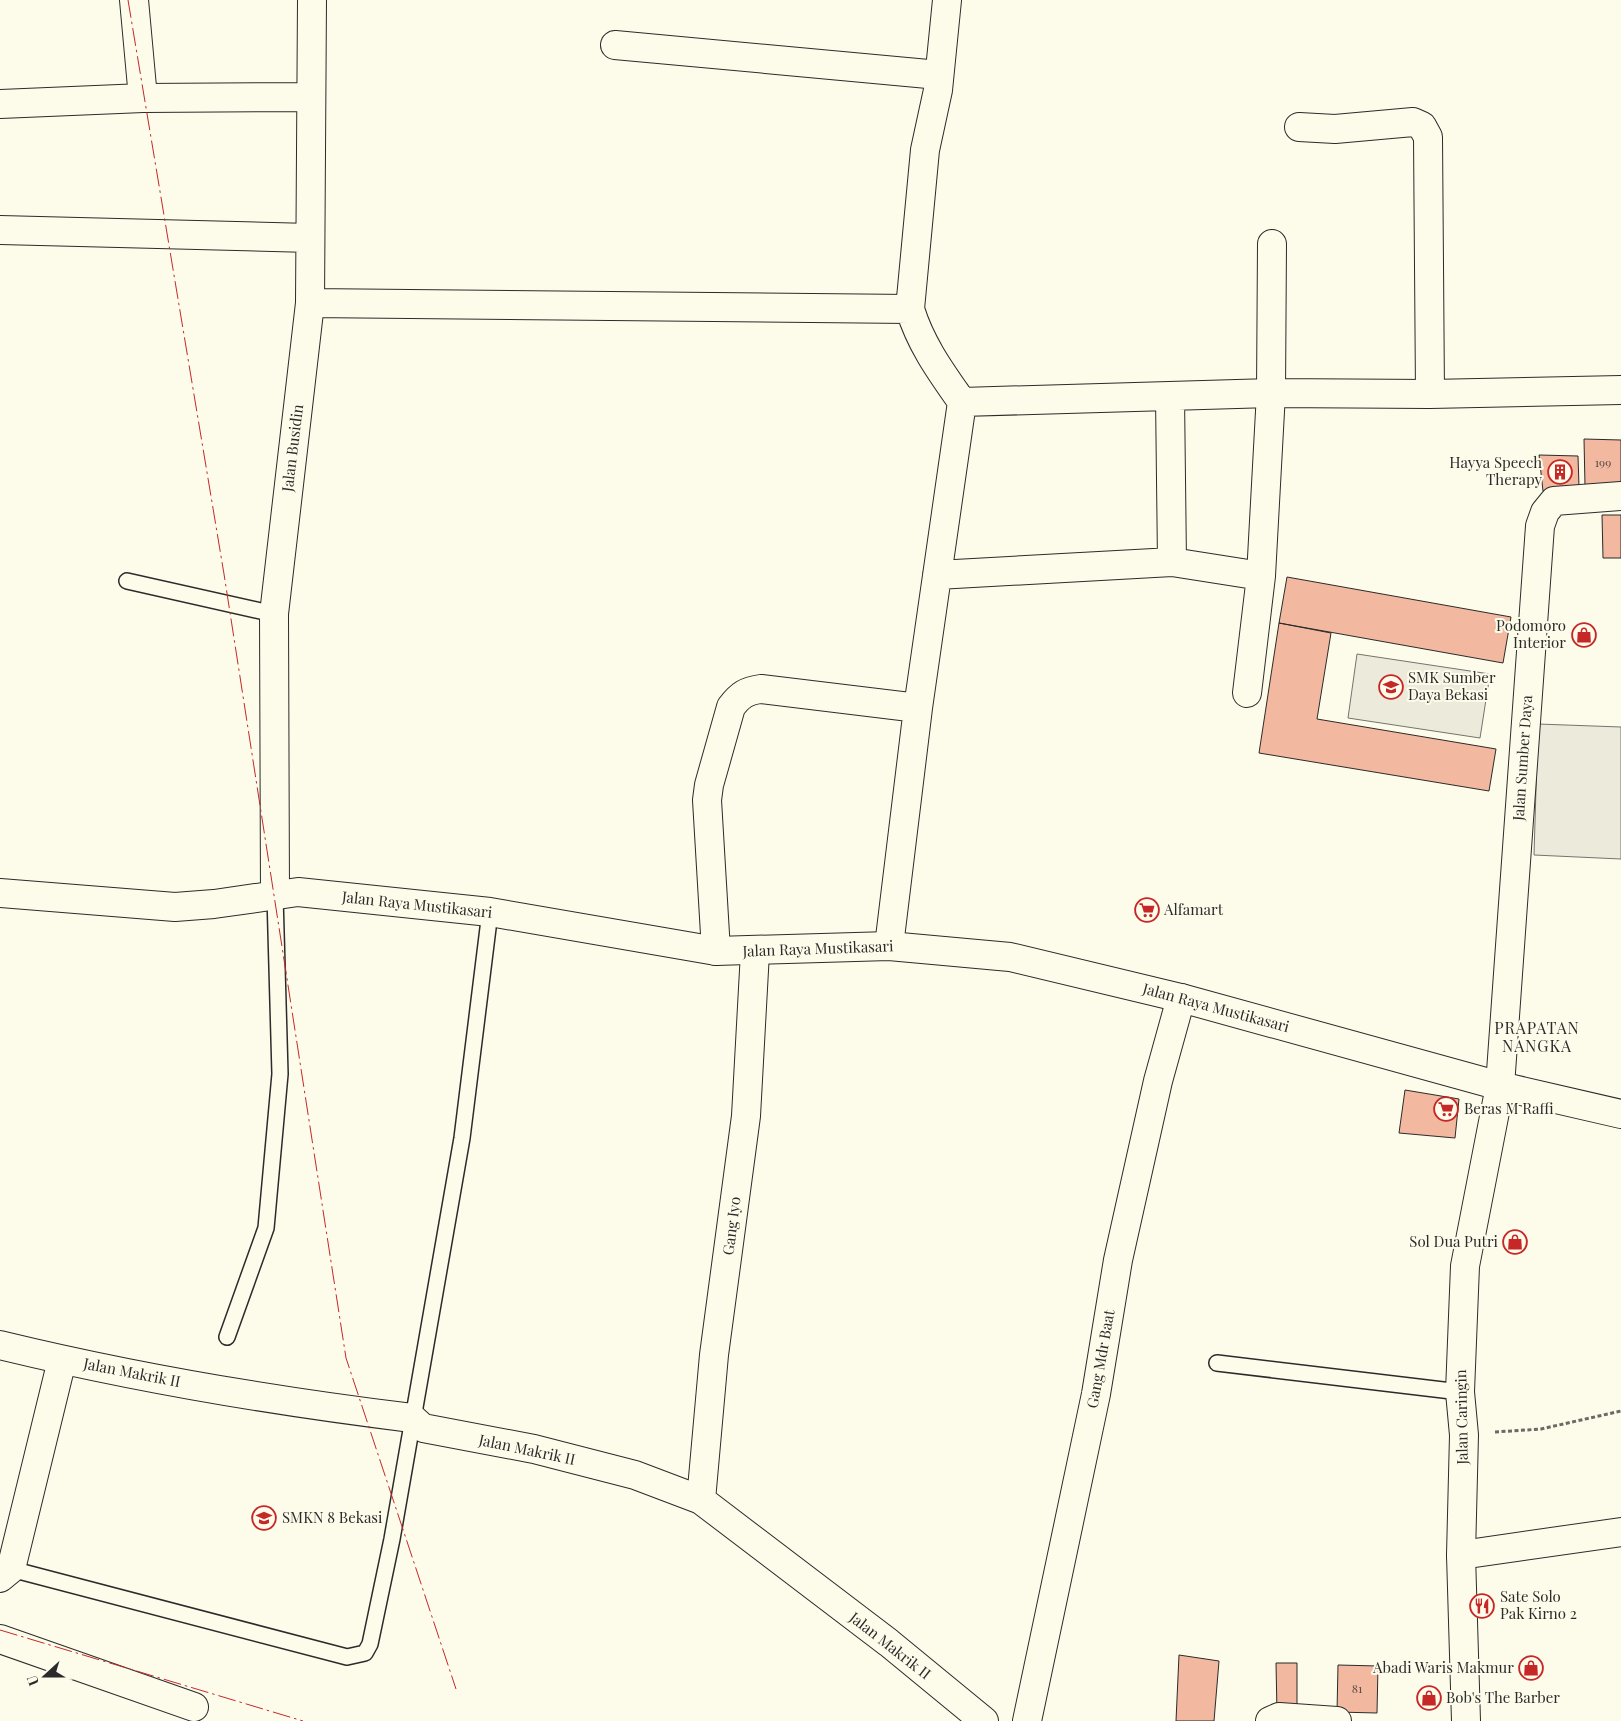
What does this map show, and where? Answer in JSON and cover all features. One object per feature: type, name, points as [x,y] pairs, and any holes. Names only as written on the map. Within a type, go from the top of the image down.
[{"type":"street","points":[[134,0],[142,98]]},
{"type":"street","name":"Jalan Busidin","points":[[275,896],[274,614],[310,303],[312,0]]},
{"type":"street","points":[[889,946],[918,708],[962,402],[926,350],[918,334],[910,309],[925,150],[939,75],[947,0]]},
{"type":"street","points":[[615,45],[939,75]]},
{"type":"street","points":[[0,104],[142,98],[312,96]]},
{"type":"street","points":[[1299,127],[1335,129],[1413,122],[1422,126],[1428,137],[1430,394]]},
{"type":"street","points":[[0,230],[310,238]]},
{"type":"street","points":[[1247,693],[1261,576],[1270,392],[1272,244]]},
{"type":"street","points":[[310,303],[910,309]]},
{"type":"street","points":[[962,402],[1270,392],[1430,394],[1621,390]]},
{"type":"street","points":[[1170,396],[1172,562]]},
{"type":"street","name":"Jalan Sumber Daya","points":[[1500,1086],[1540,526],[1545,512],[1554,500],[1621,496]]},
{"type":"street","points":[[937,575],[1172,562],[1261,576]]},
{"type":"street","points":[[716,951],[707,800],[709,785],[731,707],[739,697],[748,690],[762,690],[918,708]]},
{"type":"street","name":"Jalan Raya Mustikasari","points":[[0,893],[176,907],[298,892],[490,912],[716,951],[755,952],[889,946],[1010,957],[1181,998],[1500,1086],[1621,1114]]},
{"type":"street","name":"Gang Iyo","points":[[701,1500],[714,1355],[746,1116],[755,952]]},
{"type":"street","name":"Gang Mdr Baat","points":[[1027,1721],[1096,1394],[1118,1260],[1158,1081],[1181,998]]},
{"type":"street","name":"Jalan Caringin","points":[[1466,1721],[1461,1555],[1464,1435],[1460,1392],[1465,1266],[1500,1086]]},
{"type":"street","name":"Jalan Makrik II","points":[[0,1344],[62,1360],[286,1403],[412,1418],[423,1428],[534,1449],[635,1475],[701,1500],[889,1643],[984,1721]]},
{"type":"street","points":[[5,1574],[62,1360]]},
{"type":"street","points":[[1461,1555],[1621,1532]]},
{"type":"street","points":[[0,1639],[194,1707]]},
{"type":"street","points":[[1270,1721],[1279,1717],[1337,1721]]},
{"type":"lane","points":[[127,581],[274,614]]},
{"type":"lane","points":[[226,1337],[266,1228],[280,1074],[275,896]]},
{"type":"lane","points":[[5,1574],[347,1657],[365,1653],[370,1644],[392,1539],[462,1138],[490,912]]},
{"type":"lane","points":[[1217,1363],[1460,1392]]},
{"type":"path","points":[[1464,1435],[1541,1429],[1621,1412]]},
{"type":"shaded area","points":[[1357,654],[1490,674],[1480,738],[1348,718]]},
{"type":"shaded area","points":[[1538,724],[1621,727],[1621,859],[1534,855]]},
{"type":"building","points":[[1584,439],[1621,440],[1621,486],[1585,486]]},
{"type":"building","name":"Hayya Speech Therapy","points":[[1539,455],[1578,456],[1579,487],[1543,491]]},
{"type":"building","points":[[1602,515],[1621,515],[1621,558],[1603,558]]},
{"type":"building","points":[[1287,577],[1511,617],[1503,663],[1279,623]]},
{"type":"building","points":[[1279,623],[1331,633],[1317,719],[1496,749],[1489,791],[1259,753]]},
{"type":"building","points":[[1405,1090],[1459,1099],[1455,1138],[1399,1133]]},
{"type":"building","points":[[1179,1655],[1219,1661],[1214,1721],[1176,1721]]},
{"type":"building","points":[[1276,1663],[1297,1663],[1297,1712],[1277,1713]]},
{"type":"building","points":[[1338,1665],[1378,1666],[1377,1713],[1337,1712]]},
{"type":"power","points":[[128,0],[224,574],[346,1358],[456,1689]]},
{"type":"power","points":[[0,1630],[303,1721]]},
{"type":"place","name":"Hayya Speech Therapy","points":[[1560,472]]},
{"type":"place","name":"Podomoro Interior","points":[[1584,635]]},
{"type":"place","name":"SMK Sumber Daya Bekasi","points":[[1391,687]]},
{"type":"place","name":"Alfamart","points":[[1147,910]]},
{"type":"place","name":"Beras M Raffi","points":[[1446,1109]]},
{"type":"place","name":"Sol Dua Putri","points":[[1515,1242]]},
{"type":"place","name":"SMKN 8 Bekasi","points":[[264,1518]]},
{"type":"place","name":"Sate Solo Pak Kirno 2","points":[[1482,1606]]},
{"type":"place","name":"Abadi Waris Makmur","points":[[1531,1668]]},
{"type":"place","name":"Bob's The Barber","points":[[1429,1698]]},
{"type":"district","name":"PRAPATAN NANGKA","points":[[1537,1037]]}]
